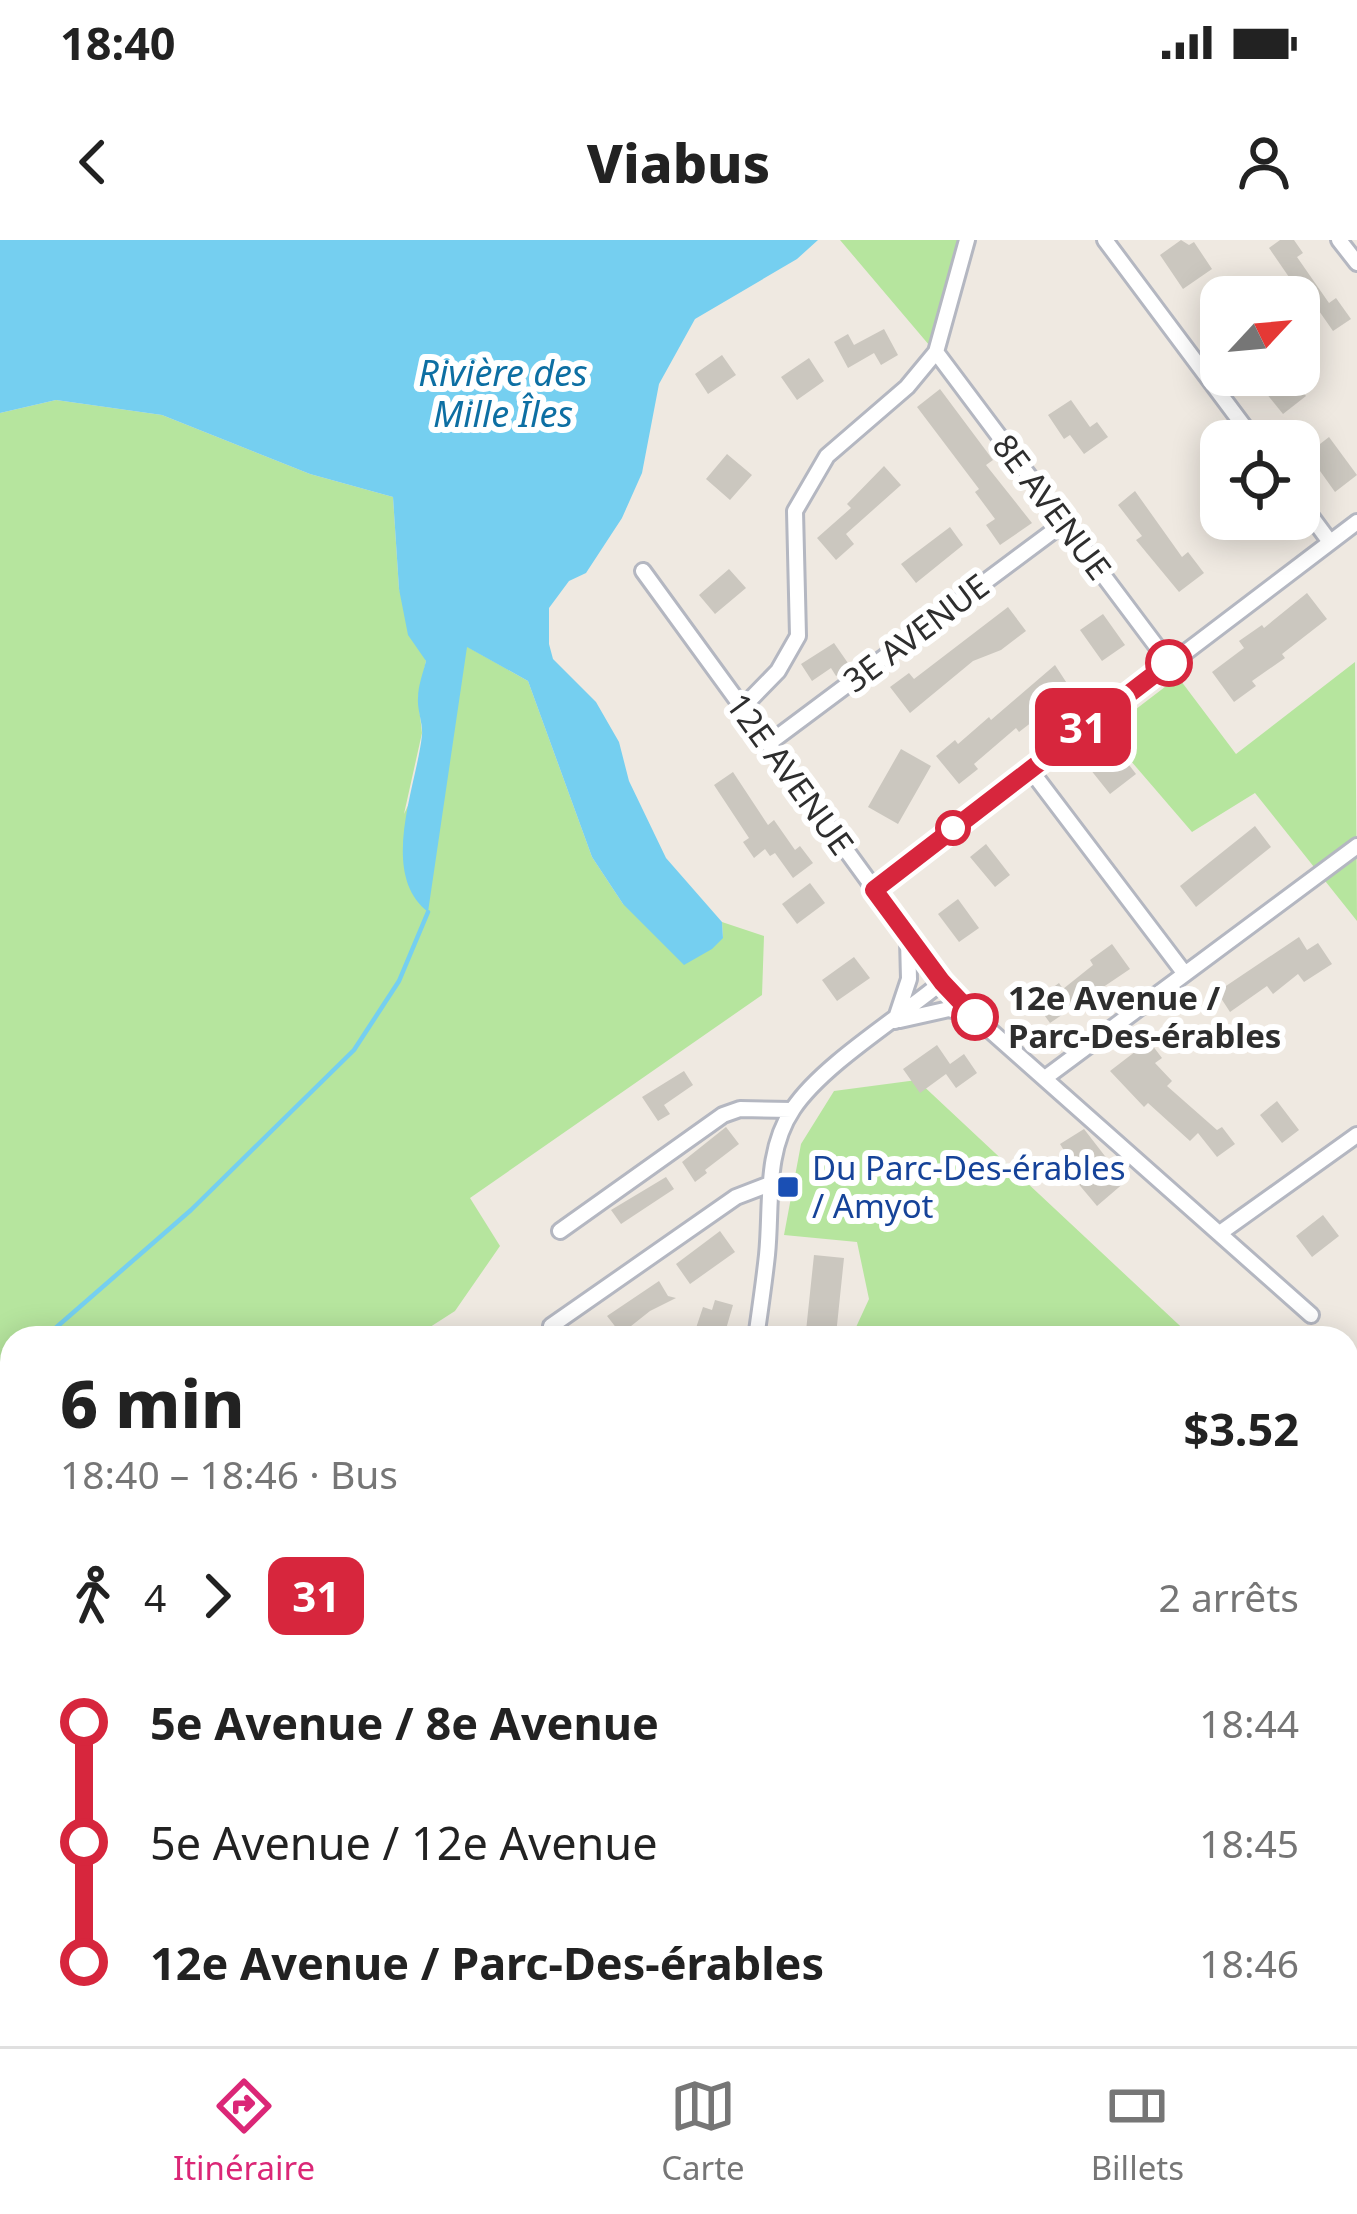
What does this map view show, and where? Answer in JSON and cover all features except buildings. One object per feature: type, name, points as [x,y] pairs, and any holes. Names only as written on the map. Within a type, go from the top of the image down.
[{"type":"street","points":[[742,708],[778,671],[798,636],[795,512],[826,456],[907,387],[935,352],[967,240]]},
{"type":"street","points":[[1105,240],[1239,420]]},
{"type":"street","points":[[1339,240],[1357,263]]},
{"type":"street","name":"8E AVENUE","points":[[935,352],[1169,663]]},
{"type":"street","points":[[874,890],[1357,522]]},
{"type":"street","name":"3E AVENUE","points":[[768,744],[1064,523]]},
{"type":"street","points":[[1320,528],[1330,542]]},
{"type":"street","name":"12E AVENUE","points":[[643,571],[942,982],[975,1017],[1311,1315]]},
{"type":"street","points":[[1029,768],[1185,974]]},
{"type":"street","points":[[1045,1078],[1357,846]]},
{"type":"street","points":[[895,1021],[909,979],[907,935]]},
{"type":"street","points":[[758,1326],[768,1250],[770,1184],[792,1110],[823,1076],[942,982]]},
{"type":"street","points":[[895,1021],[949,1009],[975,1017]]},
{"type":"street","points":[[560,1231],[723,1115],[740,1109],[792,1110]]},
{"type":"street","points":[[1220,1233],[1357,1135]]},
{"type":"street","points":[[551,1326],[736,1197],[770,1184]]},
{"type":"green space","points":[[840,240],[968,240],[935,352]]},
{"type":"green space","points":[[56,400],[162,415],[310,474],[393,497],[399,589],[426,661],[418,698],[422,733],[404,814],[456,707],[466,646],[528,681],[592,857],[623,904],[723,938],[722,922],[764,936],[762,995],[470,1198],[500,1246],[455,1311],[432,1326],[0,1326],[0,413]]},
{"type":"green space","points":[[1355,662],[1357,921],[1255,793],[1192,832],[1106,732],[1178,677],[1236,754]]},
{"type":"green space","points":[[917,1080],[1180,1326],[857,1326],[869,1299],[857,1242],[784,1235],[801,1144],[834,1091]]},
{"type":"water","name":"Rivière des Mille Îles","points":[[0,240],[818,240],[797,259],[695,319],[659,384],[642,473],[622,518],[586,573],[569,581],[549,608],[553,659],[596,702],[619,742],[629,781],[666,858],[722,922],[723,938],[684,965],[623,904],[592,857],[528,681],[467,647],[428,912],[413,895],[403,852],[422,735],[418,693],[426,661],[408,635],[399,589],[393,497],[310,474],[162,415],[56,400],[0,413]]},
{"type":"waterway","points":[[58,1326],[191,1210],[354,1050],[399,981],[428,912]]},
{"type":"bus line","name":"31","points":[[975,1017],[942,982],[874,890],[1169,663]]},
{"type":"place","name":"12e Avenue / Parc-Des-érables","points":[[975,1017]]},
{"type":"place","name":"Du Parc-Des-érables / Amyot","points":[[788,1187]]}]
